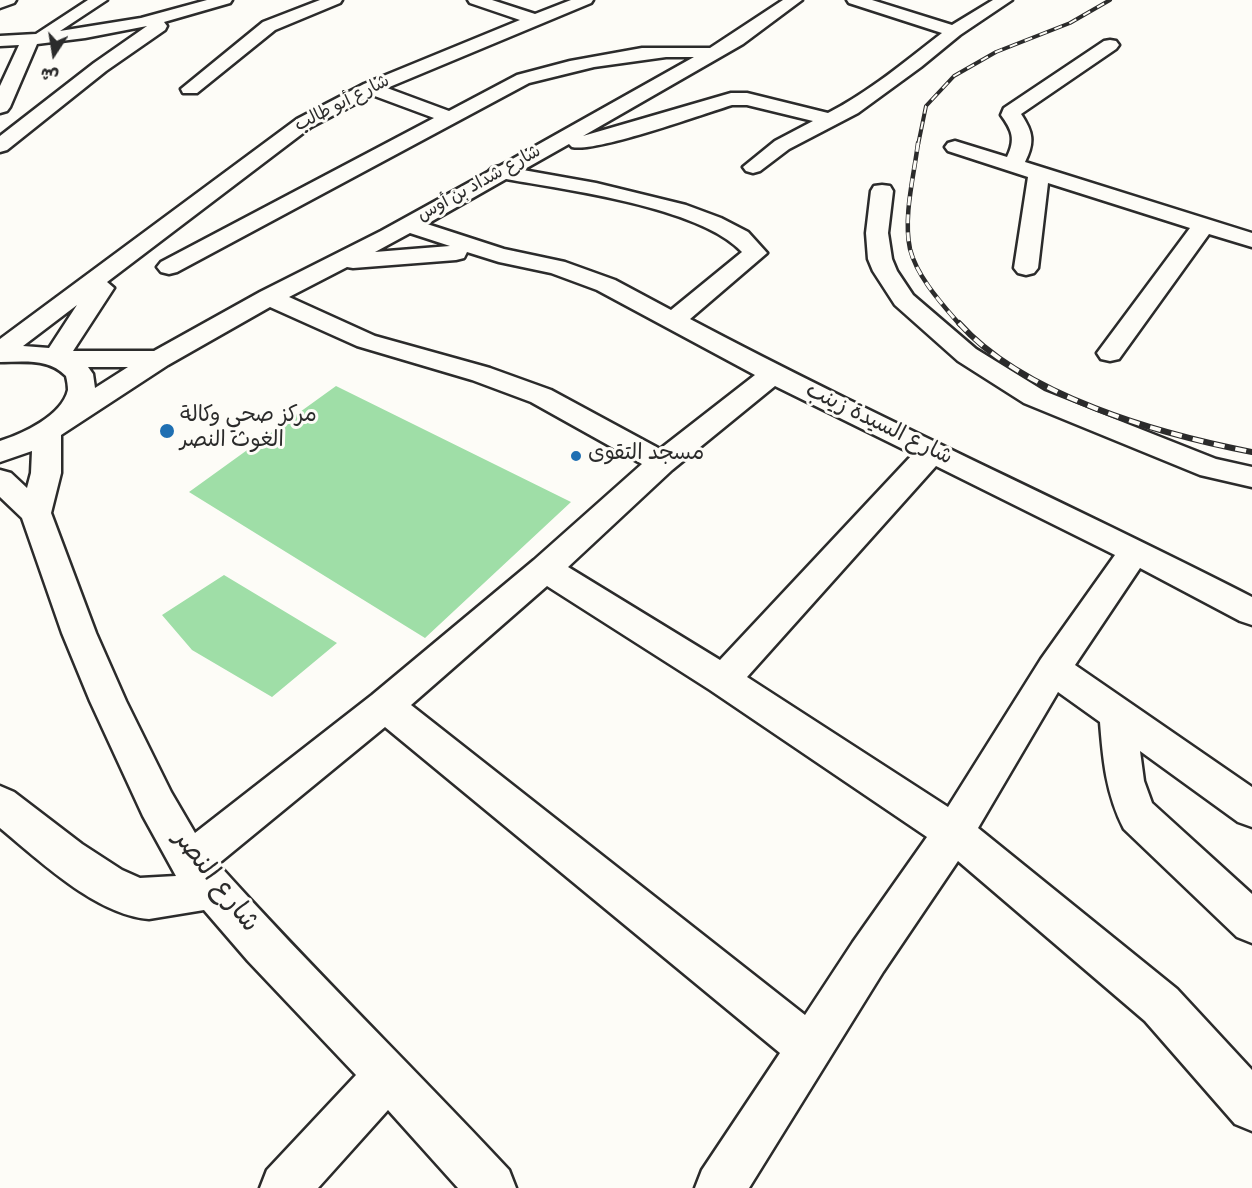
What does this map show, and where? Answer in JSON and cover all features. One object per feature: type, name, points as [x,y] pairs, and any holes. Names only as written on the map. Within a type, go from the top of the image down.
[{"type":"street","points":[[0,3],[8,0]]},
{"type":"street","points":[[0,107],[34,39],[99,0]]},
{"type":"street","points":[[0,41],[123,28],[172,17],[224,0]]},
{"type":"street","points":[[190,89],[269,26],[334,0]]},
{"type":"street","points":[[476,0],[535,20]]},
{"type":"street","points":[[501,9],[520,0]]},
{"type":"street","name":"شارع أبو طالب","points":[[0,353],[292,130],[371,88],[585,0]]},
{"type":"street","name":"شارع شداد بن أوس","points":[[52,429],[159,359],[269,297],[451,201],[499,172],[714,54],[755,29],[794,0]]},
{"type":"street","points":[[855,0],[954,31]]},
{"type":"street","points":[[753,167],[782,145],[832,120],[915,63],[954,31],[1004,0]]},
{"type":"street","points":[[0,146],[100,67],[172,17]]},
{"type":"street","points":[[123,28],[136,42]]},
{"type":"street","points":[[1013,165],[1023,144],[1024,135],[1011,112],[1110,45]]},
{"type":"street","points":[[169,267],[513,83],[548,72],[658,52],[688,51],[714,54]]},
{"type":"street","points":[[371,88],[451,118]]},
{"type":"street","points":[[550,145],[600,139],[731,99],[747,99],[832,120]]},
{"type":"street","points":[[955,147],[1252,240]]},
{"type":"street","points":[[499,172],[646,201],[724,228],[752,245],[755,253],[674,320]]},
{"type":"street","points":[[1026,268],[1039,174]]},
{"type":"street","points":[[882,192],[877,233],[880,259],[885,271],[904,300],[967,356],[1034,398],[1210,468],[1252,477]]},
{"type":"street","points":[[331,264],[455,247],[451,201]]},
{"type":"street","points":[[1110,353],[1203,226]]},
{"type":"street","name":"شارع السيدة زينب","points":[[398,230],[455,247],[571,271],[606,285],[773,374],[1135,551],[1252,612]]},
{"type":"street","name":"شارع أبو طالب","points":[[61,357],[94,297],[128,257]]},
{"type":"street","points":[[269,297],[366,341],[481,374],[541,396],[662,462]]},
{"type":"street","name":"شارع شداد بن أوس","points":[[0,353],[29,351],[61,357],[159,359]]},
{"type":"street","points":[[0,452],[14,448],[52,429],[75,407],[83,388],[79,371],[61,357]]},
{"type":"street","points":[[0,804],[59,850],[125,894],[152,899],[201,875],[385,706],[545,569],[662,462],[773,374]]},
{"type":"street","points":[[36,513],[46,473],[52,429]]},
{"type":"street","points":[[723,680],[931,453]]},
{"type":"street","name":"شارع النصر","points":[[0,480],[36,513],[79,633],[122,733],[157,804],[201,875],[263,946],[388,1075],[490,1188]]},
{"type":"street","points":[[720,1188],[809,1047],[954,833],[1053,669],[1135,551]]},
{"type":"street","points":[[545,569],[723,680],[954,833],[1161,1005],[1252,1107]]},
{"type":"street","points":[[1053,669],[1252,809]]},
{"type":"street","points":[[385,706],[809,1047]]},
{"type":"street","points":[[1118,715],[1128,794],[1133,808],[1252,922]]},
{"type":"street","points":[[285,1188],[388,1075]]},
{"type":"green space","points":[[336,386],[571,502],[425,638],[189,492]]},
{"type":"green space","points":[[224,575],[337,643],[272,697],[192,650],[162,615]]},
{"type":"railway","points":[[918,145],[926,106],[954,76],[996,52],[1070,23],[1110,0]]},
{"type":"railway","points":[[918,143],[908,210],[910,249],[924,280],[960,325]]},
{"type":"railway","points":[[959,323],[986,349],[1019,371],[1056,391],[1136,423],[1176,435],[1252,452]]},
{"type":"place","name":"مركز صحي وكالة الغوث النصر","points":[[167,431]]},
{"type":"place","name":"مسجد التقوى","points":[[576,456]]}]
